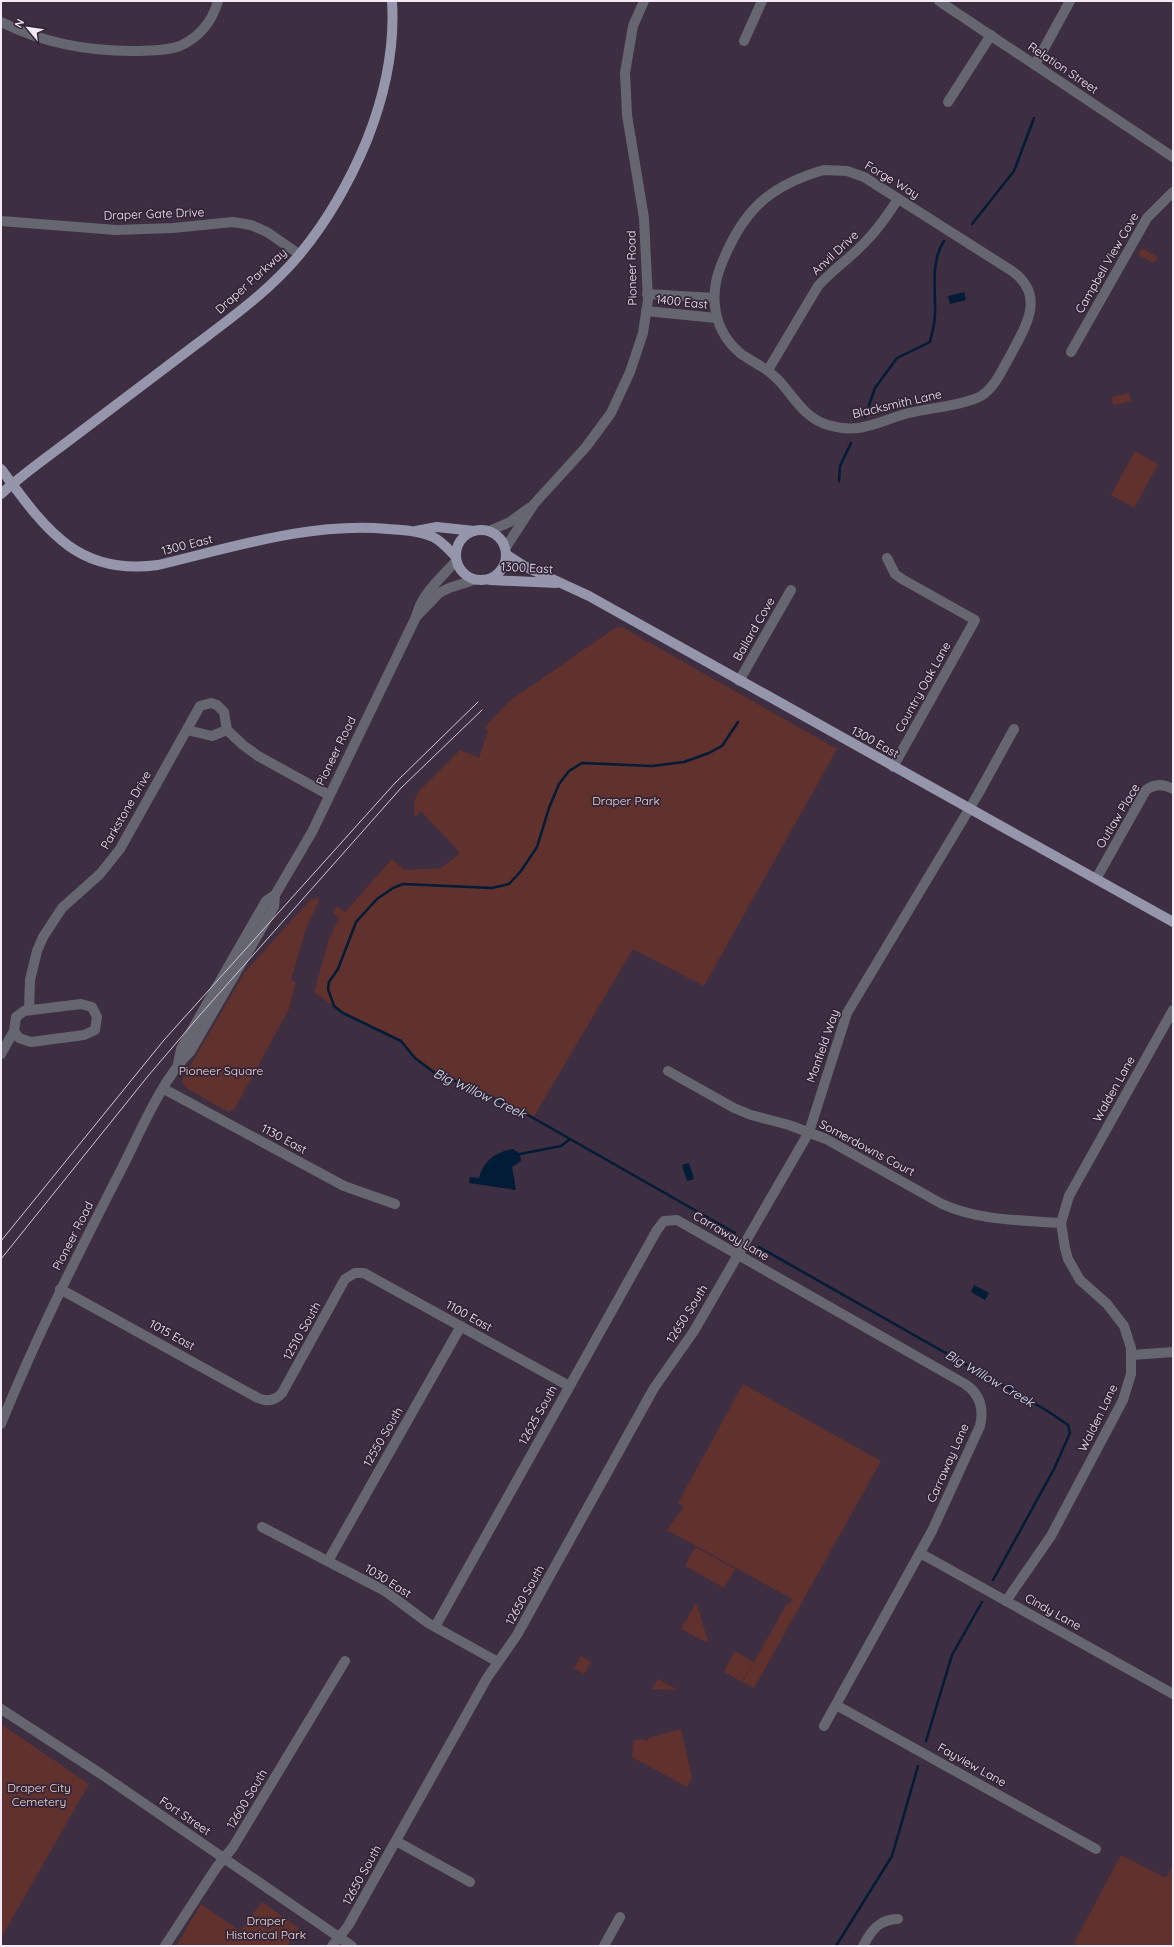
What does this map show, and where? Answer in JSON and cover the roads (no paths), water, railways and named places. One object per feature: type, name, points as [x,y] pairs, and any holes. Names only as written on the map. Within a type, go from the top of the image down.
[{"type":"main road","name":"Draper Parkway","points":[[1,494],[12,484],[236,314],[280,276],[315,234],[344,188],[359,159],[373,124],[386,74],[391,34],[392,1]]},
{"type":"main road","name":"1300 East","points":[[1,470],[46,526],[67,546],[91,559],[122,566],[142,567],[158,565],[312,530],[362,527],[416,532],[434,538],[456,559]]},
{"type":"main road","name":"1300 East","points":[[416,532],[437,527],[474,531]]},
{"type":"main road","points":[[489,530],[501,539],[506,551],[505,566],[498,574],[488,580],[474,580],[466,576],[460,569],[456,559],[457,546],[464,536],[474,531],[489,530]]},
{"type":"main road","name":"1300 East","points":[[506,551],[524,566],[564,583],[589,596],[1173,922]]},
{"type":"main road","name":"1300 East","points":[[488,580],[564,583]]},
{"type":"street","points":[[1,22],[14,29],[59,44],[113,51],[163,50],[179,46],[202,31],[212,18],[218,1]]},
{"type":"street","name":"Pioneer Road","points":[[489,530],[510,522],[534,504],[586,447],[612,413],[630,372],[643,333],[647,294],[644,218],[627,115],[625,73],[633,26],[644,1]]},
{"type":"street","points":[[744,41],[762,1]]},
{"type":"street","name":"Relation Street","points":[[940,1],[1173,157]]},
{"type":"street","points":[[1035,65],[1070,1]]},
{"type":"street","points":[[948,102],[991,35]]},
{"type":"street","name":"Forge Way","points":[[716,318],[714,287],[721,265],[745,218],[766,196],[793,181],[824,170],[847,171],[859,174],[1012,270],[1026,287]]},
{"type":"street","name":"Campbell View Cove","points":[[1071,352],[1147,218],[1173,192]]},
{"type":"street","name":"Anvil Drive","points":[[768,370],[818,286],[828,275],[867,241],[879,227],[898,198]]},
{"type":"street","name":"Draper Gate Drive","points":[[1,221],[116,230],[173,228],[233,222],[251,225],[267,232],[299,254]]},
{"type":"street","name":"Blacksmith Lane","points":[[716,318],[723,334],[734,348],[747,358],[768,370],[780,380],[796,403],[811,417],[819,422],[840,428],[865,427],[908,413],[967,401],[980,396],[995,383],[1025,327],[1031,307],[1026,287]]},
{"type":"street","name":"1400 East","points":[[647,294],[714,298]]},
{"type":"street","name":"1400 East","points":[[646,311],[716,318]]},
{"type":"street","name":"Pioneer Road","points":[[506,551],[534,504]]},
{"type":"street","name":"Country Oak Lane","points":[[887,558],[892,570],[902,579],[975,620],[893,767]]},
{"type":"street","name":"Pioneer Road","points":[[1,1424],[32,1349],[60,1289],[164,1089],[178,1064],[190,1052],[274,906],[275,895],[309,837],[416,617],[418,606],[456,559]]},
{"type":"street","name":"Pioneer Road","points":[[416,617],[444,590],[474,580]]},
{"type":"street","name":"Ballard Cove","points":[[739,681],[791,590]]},
{"type":"street","points":[[227,730],[212,736],[187,730],[196,710],[200,706],[211,703],[216,705],[224,712],[227,730],[243,745],[258,756],[329,795]]},
{"type":"street","name":"Manfield Way","points":[[739,1256],[809,1132],[847,1013],[1014,729]]},
{"type":"street","name":"Parkstone Drive","points":[[29,1010],[30,980],[36,951],[43,937],[62,908],[100,874],[120,849],[187,730]]},
{"type":"street","name":"Outlaw Place","points":[[1096,879],[1146,790],[1150,787],[1159,785],[1173,789]]},
{"type":"street","points":[[1,1054],[14,1031],[16,1018],[24,1011],[87,1004],[96,1012],[97,1024],[94,1030],[84,1036],[31,1042],[19,1038],[14,1031]]},
{"type":"street","name":"Walden Lane","points":[[1006,1601],[1050,1536],[1124,1400],[1131,1374],[1132,1355],[1127,1332],[1120,1320],[1107,1304],[1080,1280],[1073,1269],[1064,1248],[1061,1223],[1069,1196],[1173,1010]]},
{"type":"street","name":"Somerdowns Court","points":[[668,1071],[734,1108],[751,1115],[809,1132],[826,1139],[942,1204],[959,1211],[988,1218],[1061,1223]]},
{"type":"street","name":"1130 East","points":[[164,1089],[344,1186],[395,1204]]},
{"type":"street","name":"Carraway Lane","points":[[668,1220],[681,1222],[965,1384],[977,1396],[982,1414],[980,1426],[920,1553],[824,1726]]},
{"type":"street","name":"12625 South","points":[[435,1627],[657,1230],[661,1224],[668,1220]]},
{"type":"street","name":"12650 South","points":[[332,1946],[348,1926],[487,1678],[517,1635],[662,1376],[689,1339],[739,1256]]},
{"type":"street","name":"1100 East","points":[[354,1273],[368,1274],[569,1386]]},
{"type":"street","name":"12510 South","points":[[271,1400],[282,1393],[344,1282],[348,1276],[354,1273]]},
{"type":"street","name":"1015 East","points":[[60,1289],[258,1398],[271,1400]]},
{"type":"street","name":"12550 South","points":[[328,1561],[461,1326]]},
{"type":"street","points":[[1132,1355],[1173,1352]]},
{"type":"street","name":"1030 East","points":[[262,1527],[385,1591],[435,1627],[498,1662]]},
{"type":"street","name":"Cindy Lane","points":[[920,1553],[1173,1694]]},
{"type":"street","name":"12600 South","points":[[165,1946],[224,1858],[233,1848],[345,1660]]},
{"type":"street","name":"Fayview Lane","points":[[836,1705],[1096,1849]]},
{"type":"street","name":"Fort Street","points":[[1,1709],[102,1774],[352,1946]]},
{"type":"street","points":[[396,1841],[470,1882]]},
{"type":"street","points":[[604,1946],[620,1917]]},
{"type":"street","points":[[862,1946],[869,1935],[881,1922],[889,1919],[898,1919]]},
{"type":"water","points":[[964,292],[966,300],[950,304],[948,296]]},
{"type":"water","points":[[513,1149],[520,1154],[521,1161],[512,1167],[516,1190],[469,1183],[470,1177],[479,1178],[487,1162],[491,1158],[501,1152]]},
{"type":"water","points":[[689,1163],[694,1179],[687,1181],[682,1165]]},
{"type":"water","points":[[974,1285],[989,1293],[985,1300],[971,1292]]},
{"type":"waterway","name":"Big Willow Creek","points":[[972,224],[1014,171],[1034,118]]},
{"type":"waterway","name":"Big Willow Creek","points":[[865,417],[875,388],[897,358],[930,342],[935,317],[935,267],[944,241]]},
{"type":"waterway","name":"Big Willow Creek","points":[[839,481],[840,466],[851,443]]},
{"type":"waterway","name":"Big Willow Creek","points":[[735,1233],[528,1115],[462,1083],[439,1076],[415,1058],[401,1041],[343,1013],[334,1006],[328,989],[329,982],[338,969],[356,922],[377,899],[393,888],[403,884],[492,888],[509,884],[521,871],[537,847],[549,808],[559,784],[569,771],[582,763],[652,766],[684,762],[709,753],[722,746],[738,722]]},
{"type":"waterway","points":[[520,1154],[561,1146],[570,1139]]},
{"type":"waterway","name":"Big Willow Creek","points":[[759,1247],[1046,1410],[1068,1425],[1070,1433],[1054,1469],[993,1580]]},
{"type":"waterway","name":"Big Willow Creek","points":[[926,1741],[952,1655],[982,1602]]},
{"type":"waterway","name":"Big Willow Creek","points":[[836,1946],[892,1856],[918,1766]]},
{"type":"tram line","points":[[1,1241],[164,1040],[395,783],[478,702]]},
{"type":"tram line","points":[[1,1259],[148,1076],[200,1015],[401,788],[482,710]]},
{"type":"park label","name":"Draper Park","points":[[626,801]]},
{"type":"park label","name":"Pioneer Square","points":[[221,1071]]},
{"type":"park label","name":"Draper City Cemetery","points":[[39,1795]]},
{"type":"park label","name":"Draper Historical Park","points":[[266,1928]]}]
